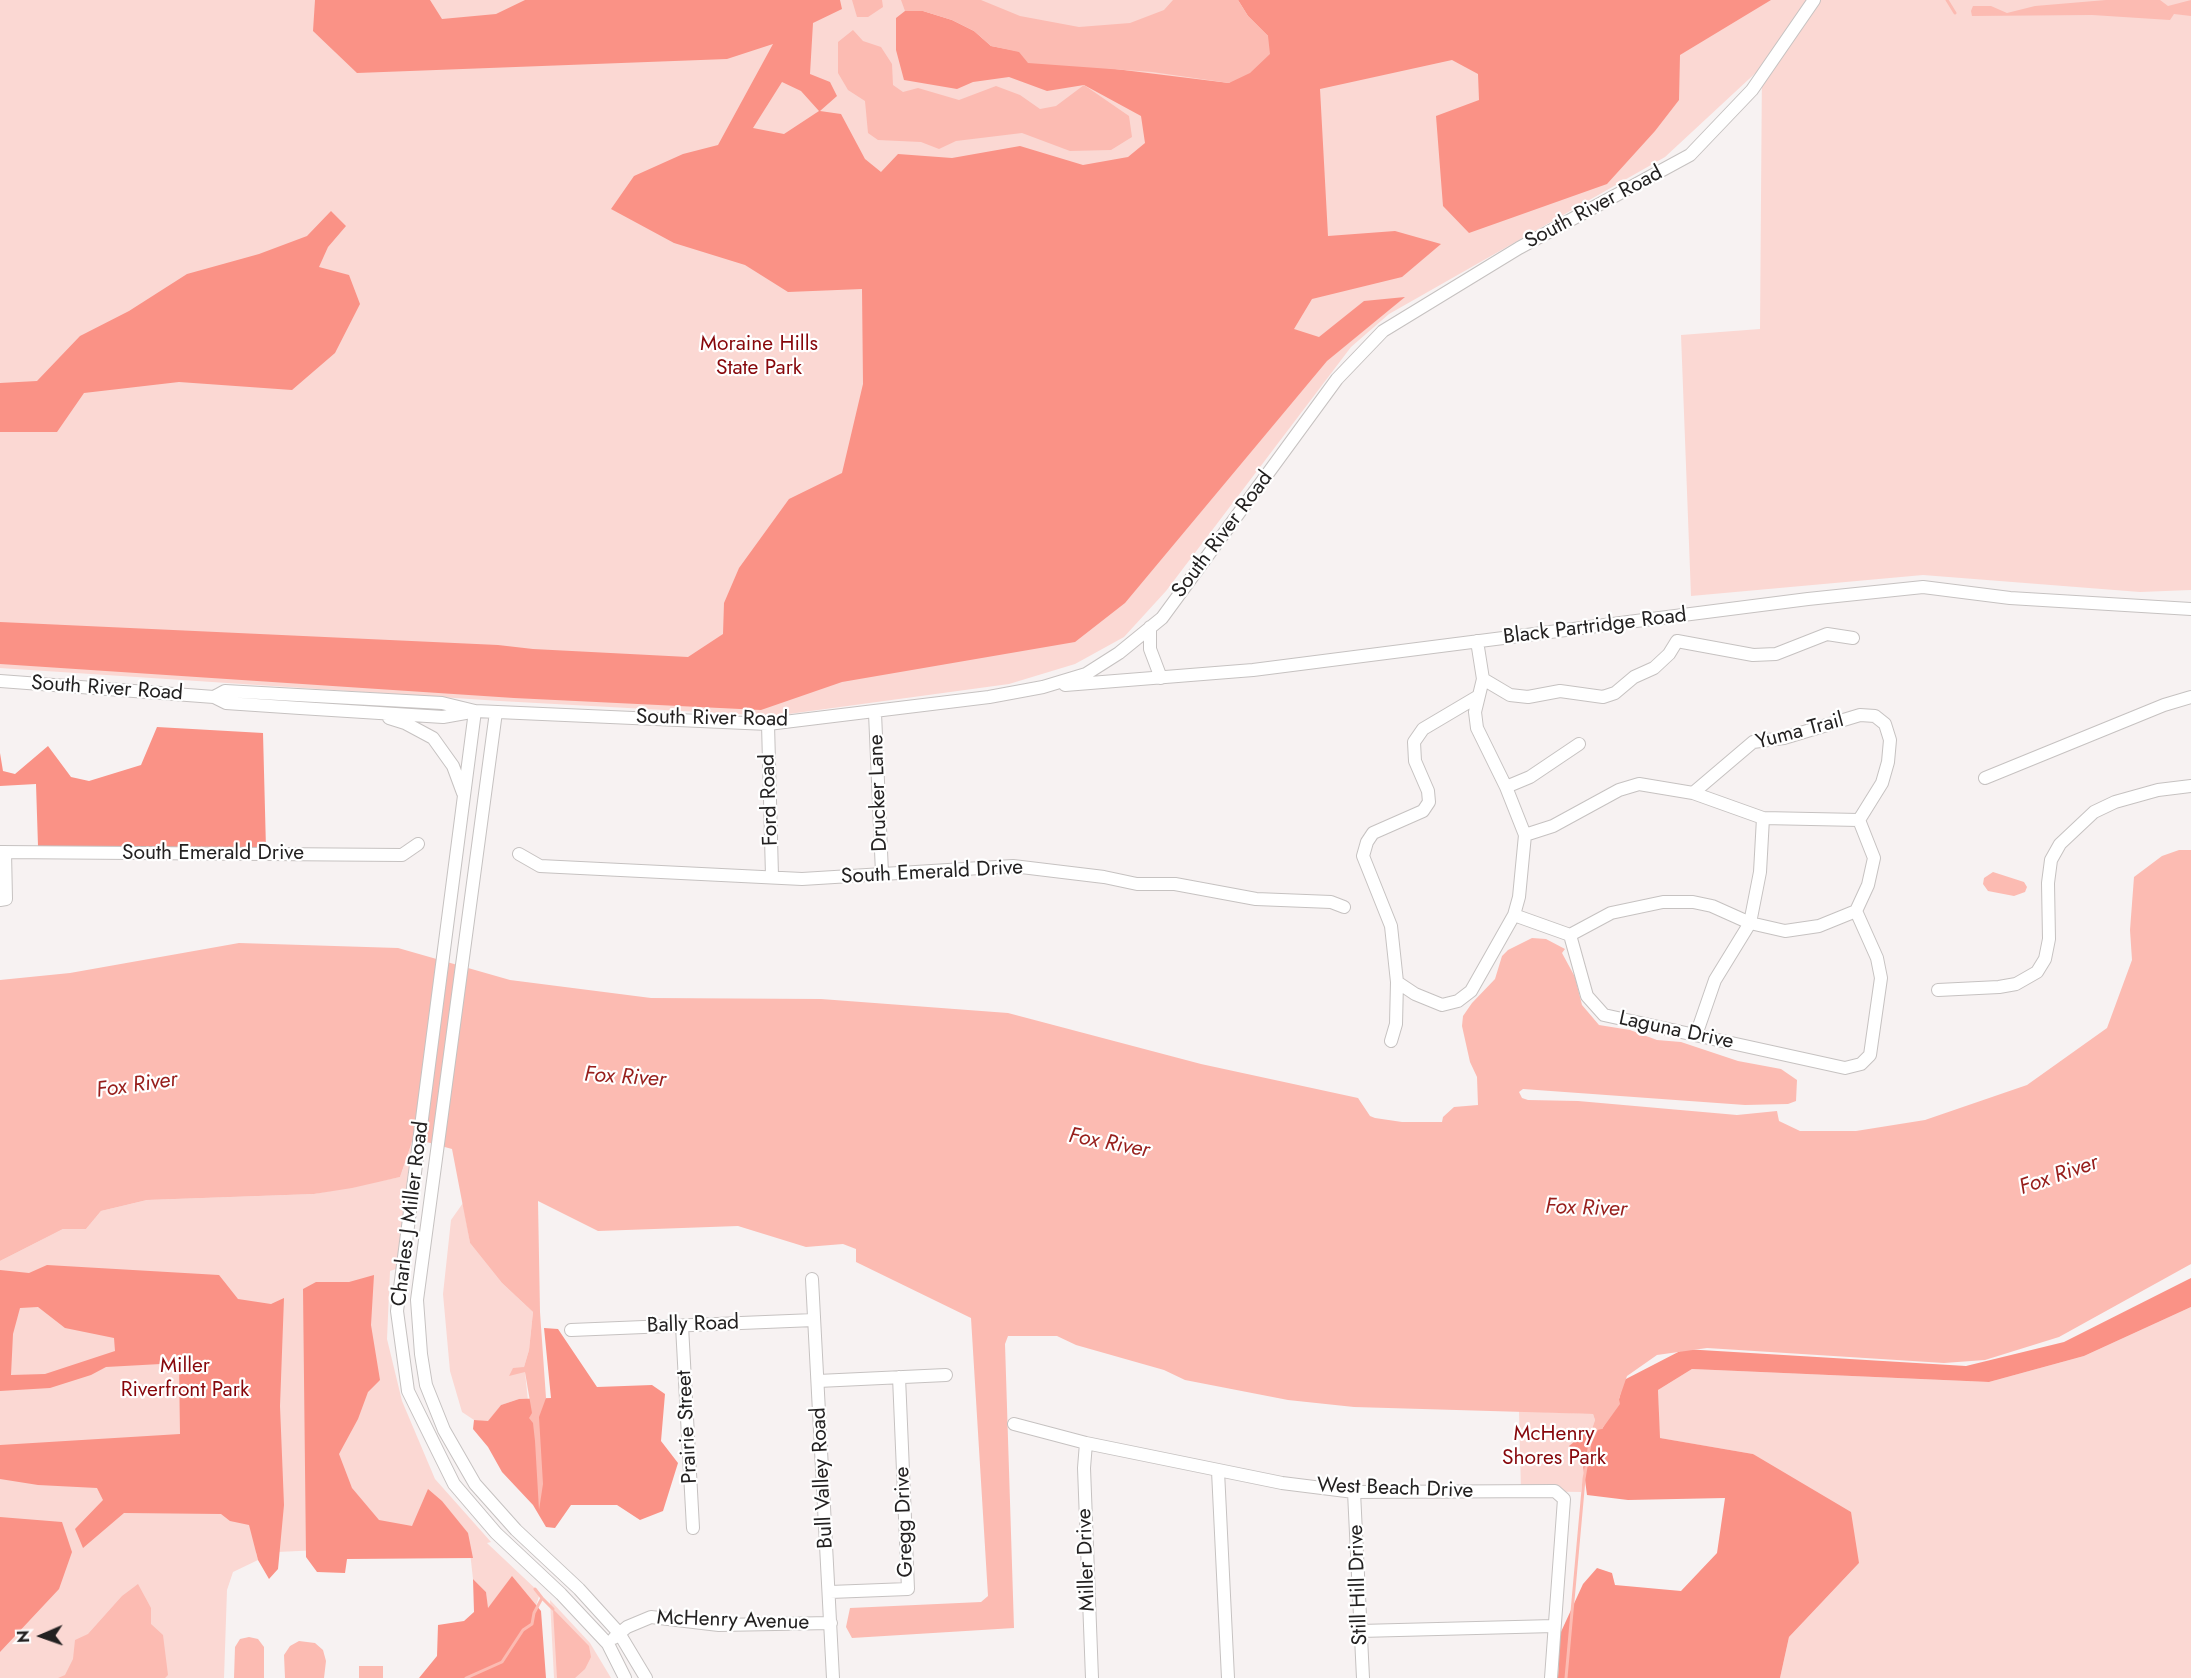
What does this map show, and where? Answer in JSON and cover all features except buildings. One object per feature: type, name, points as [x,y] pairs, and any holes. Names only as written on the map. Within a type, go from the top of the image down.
[{"type":"street","name":"South River Road","points":[[214,697],[225,691],[442,703],[475,711],[768,724],[875,713],[1043,687],[1086,674],[1119,653],[1162,618],[1337,379],[1383,331],[1519,248],[1690,155],[1752,90],[1814,0]]},
{"type":"street","name":"Black Partridge Road","points":[[1043,687],[1161,678],[1675,618],[1832,596],[1923,587],[2010,597],[2191,609]]},
{"type":"street","points":[[1484,679],[1510,695],[1528,697],[1560,691],[1603,697],[1615,693],[1634,677],[1654,668],[1669,654],[1677,641],[1675,618]]},
{"type":"street","points":[[1150,627],[1150,649],[1161,678]]},
{"type":"street","points":[[1677,641],[1753,655],[1776,654],[1827,634],[1852,638]]},
{"type":"street","points":[[1397,982],[1415,994],[1442,1005],[1458,1001],[1471,991],[1514,915],[1519,897],[1525,835],[1506,787],[1477,728],[1475,712],[1477,698],[1484,679],[1477,641]]},
{"type":"street","name":"South River Road","points":[[0,681],[214,697],[226,703],[442,717],[475,711]]},
{"type":"street","points":[[1984,778],[2164,705],[2191,697]]},
{"type":"street","points":[[1391,1041],[1396,1024],[1397,982],[1391,926],[1363,856],[1367,842],[1373,833],[1423,811],[1428,802],[1428,791],[1415,761],[1414,742],[1423,729],[1477,698]]},
{"type":"street","points":[[365,711],[405,723],[433,738],[453,766],[464,795]]},
{"type":"street","name":"Charles J Miller Road","points":[[475,711],[397,1311],[408,1391],[454,1484],[496,1533],[561,1594],[608,1644],[625,1678]]},
{"type":"street","name":"Charles J Miller Road","points":[[496,712],[417,1300],[421,1354],[426,1386],[444,1430],[474,1484],[516,1530],[579,1589],[619,1633],[646,1678]]},
{"type":"street","name":"Drucker Lane","points":[[875,713],[882,873]]},
{"type":"street","name":"Yuma Trail","points":[[1693,794],[1753,742],[1784,738],[1860,715],[1875,716],[1885,724],[1890,740],[1882,783],[1859,820]]},
{"type":"street","name":"Ford Road","points":[[768,724],[772,876]]},
{"type":"street","points":[[1506,787],[1530,777],[1579,744]]},
{"type":"street","points":[[1514,915],[1570,935],[1611,913],[1663,902],[1693,902],[1712,906],[1750,923],[1785,931],[1819,926],[1856,911],[1868,885],[1874,858],[1859,820],[1763,818],[1693,794],[1639,784],[1619,790],[1553,826],[1525,835]]},
{"type":"street","points":[[1938,990],[2016,984],[2037,972],[2045,959],[2049,939],[2048,883],[2051,860],[2060,844],[2076,826],[2094,812],[2126,797],[2191,786]]},
{"type":"street","points":[[1696,1035],[1715,980],[1750,923],[1760,872],[1763,818]]},
{"type":"street","name":"South Emerald Drive","points":[[0,900],[6,899],[2,852],[402,855],[418,844]]},
{"type":"street","name":"South Emerald Drive","points":[[519,854],[540,866],[802,879],[1013,866],[1137,884],[1175,884],[1256,899],[1331,902],[1344,907]]},
{"type":"street","name":"Laguna Drive","points":[[1570,935],[1587,996],[1594,1007],[1604,1015],[1845,1068],[1862,1064],[1869,1055],[1881,978],[1877,958],[1856,911]]},
{"type":"street","name":"Bull Valley Road","points":[[812,1278],[833,1678]]},
{"type":"street","name":"Bally Road","points":[[571,1330],[814,1320]]},
{"type":"street","name":"Prairie Street","points":[[682,1326],[693,1528]]},
{"type":"street","points":[[818,1381],[946,1375]]},
{"type":"street","name":"Gregg Drive","points":[[830,1592],[908,1589],[899,1377]]},
{"type":"street","name":"West Beach Drive","points":[[1014,1424],[1086,1443],[1218,1471],[1282,1483],[1354,1492],[1555,1491],[1564,1499],[1551,1678]]},
{"type":"street","name":"Miller Drive","points":[[1086,1443],[1084,1468],[1092,1678]]},
{"type":"street","points":[[1218,1471],[1228,1678]]},
{"type":"street","name":"Still Hill Drive","points":[[1354,1492],[1363,1678]]},
{"type":"street","name":"McHenry Avenue","points":[[608,1644],[619,1633],[651,1617],[719,1625],[831,1623]]},
{"type":"street","points":[[1360,1631],[1554,1626]]},
{"type":"green space","name":"Moraine Hills State Park","points":[[0,0],[2191,0],[2191,590],[2140,592],[1923,575],[1691,596],[1681,335],[1760,329],[1762,67],[1665,157],[1389,314],[1351,347],[1166,591],[1124,637],[1075,664],[1009,684],[774,716],[500,701],[0,668]]},
{"type":"green space","points":[[315,0],[430,0],[442,19],[496,14],[525,0],[840,0],[842,9],[813,23],[810,74],[830,82],[837,96],[820,111],[841,114],[865,159],[881,172],[898,154],[952,158],[1020,146],[1083,165],[1128,157],[1145,143],[1141,116],[1084,85],[1047,91],[1009,77],[973,82],[957,89],[904,80],[896,50],[896,18],[905,11],[923,11],[952,20],[974,31],[991,46],[1107,68],[1229,83],[1268,36],[1248,16],[1238,0],[1771,0],[1680,55],[1679,100],[1655,131],[1607,184],[1469,233],[1443,206],[1436,116],[1479,100],[1478,74],[1452,60],[1320,89],[1328,236],[1395,231],[1441,244],[1402,277],[1312,299],[1294,329],[1319,337],[1364,301],[1405,297],[1327,361],[1125,603],[1075,642],[842,682],[761,710],[514,698],[0,664],[0,622],[498,645],[688,657],[723,634],[724,603],[739,568],[789,499],[842,473],[863,384],[862,289],[788,292],[745,265],[674,243],[611,209],[634,176],[683,154],[718,145],[773,44],[727,59],[357,73],[313,31]],"holes":[[[782,82],[801,91],[819,111],[784,134],[753,128]]]},
{"type":"green space","points":[[331,211],[346,226],[328,247],[319,267],[349,275],[360,304],[335,353],[292,390],[179,382],[84,393],[57,432],[0,432],[0,383],[37,381],[80,336],[129,311],[187,274],[259,254],[307,236]]},
{"type":"green space","points":[[157,727],[263,733],[266,849],[38,846],[36,784],[0,786],[0,753],[3,771],[15,774],[48,746],[71,777],[89,781],[141,765]]},
{"type":"green space","name":"Miller Riverfront Park","points":[[423,1141],[417,1181],[404,1192],[405,1211],[396,1269],[390,1271],[387,1339],[402,1401],[435,1479],[491,1542],[487,1543],[540,1593],[536,1606],[530,1601],[487,1609],[486,1592],[473,1579],[469,1543],[256,1553],[258,1560],[233,1572],[227,1590],[224,1678],[0,1678],[0,1261],[63,1229],[86,1229],[101,1211],[147,1200],[314,1194],[400,1177],[412,1142]]},
{"type":"green space","points":[[463,1203],[470,1243],[502,1283],[533,1312],[529,1350],[524,1367],[516,1372],[525,1372],[528,1401],[519,1399],[501,1405],[488,1422],[474,1420],[462,1412],[450,1371],[443,1294],[451,1220]]},
{"type":"green space","points":[[47,1265],[219,1275],[238,1299],[271,1304],[284,1298],[280,1406],[284,1505],[278,1569],[269,1579],[258,1560],[249,1525],[230,1521],[221,1514],[124,1513],[83,1548],[75,1529],[103,1500],[97,1488],[38,1485],[0,1479],[0,1445],[180,1434],[179,1363],[106,1367],[91,1375],[50,1388],[0,1391],[0,1270],[29,1273]],"holes":[[[38,1307],[65,1328],[114,1338],[115,1351],[45,1374],[11,1375],[13,1334],[20,1308]]]},
{"type":"green space","points":[[374,1275],[371,1325],[380,1380],[368,1392],[358,1419],[339,1454],[352,1488],[379,1520],[412,1526],[428,1489],[442,1501],[468,1533],[473,1558],[347,1559],[345,1573],[317,1572],[306,1557],[303,1289],[316,1282],[349,1282]]},
{"type":"green space","points":[[2191,1278],[2191,1307],[2084,1356],[1989,1382],[1692,1369],[1658,1390],[1660,1438],[1753,1454],[1851,1512],[1859,1563],[1789,1637],[1780,1678],[1558,1678],[1560,1634],[1583,1584],[1597,1568],[1612,1573],[1615,1585],[1681,1591],[1717,1553],[1725,1498],[1628,1500],[1587,1495],[1582,1458],[1569,1446],[1589,1430],[1602,1429],[1619,1399],[1624,1380],[1684,1349],[1966,1366],[2064,1342]]},
{"type":"green space","points":[[2191,1307],[2191,1678],[1780,1678],[1789,1637],[1859,1563],[1753,1454],[1659,1438],[1658,1390],[1692,1369],[1989,1382],[2084,1356]]},
{"type":"green space","points":[[544,1328],[558,1329],[597,1387],[652,1385],[665,1394],[661,1441],[678,1463],[663,1511],[640,1520],[617,1505],[571,1505],[555,1528],[546,1527],[533,1505],[502,1472],[488,1447],[473,1429],[474,1420],[488,1421],[501,1405],[519,1399],[551,1398]]},
{"type":"green space","name":"McHenry Shores Park","points":[[1519,1411],[1593,1414],[1595,1420],[1589,1439],[1581,1492],[1521,1491]]},
{"type":"green space","points":[[0,1517],[62,1522],[72,1552],[59,1589],[0,1652]]},
{"type":"green space","points":[[512,1576],[541,1611],[546,1678],[419,1678],[437,1656],[438,1625],[464,1621],[474,1612],[473,1579],[486,1592],[488,1608]]},
{"type":"green space","points":[[550,1600],[590,1643],[611,1678],[554,1678]]},
{"type":"water","points":[[852,0],[882,0],[883,7],[868,17],[857,17]]},
{"type":"water","points":[[901,0],[981,0],[1020,16],[1079,27],[1130,23],[1164,10],[1173,0],[1238,0],[1248,16],[1268,36],[1270,54],[1250,73],[1229,83],[1152,72],[1028,63],[1019,52],[991,46],[974,31],[952,20],[923,11],[905,11]]},
{"type":"water","points":[[2106,0],[2160,0],[2168,6],[2191,0],[2191,16],[2174,14],[2170,20],[2092,15],[1972,16],[1971,11],[1973,6],[1991,6],[2007,13],[2035,6]]},
{"type":"water","points":[[853,30],[863,41],[881,47],[892,64],[893,85],[903,92],[918,88],[959,100],[996,86],[1020,95],[1040,109],[1056,106],[1084,85],[1129,116],[1132,137],[1111,150],[1070,151],[1022,133],[956,141],[939,149],[921,142],[878,140],[868,133],[865,101],[848,90],[838,73],[838,42]]},
{"type":"water","name":"Fox River","points":[[2179,850],[2191,850],[2191,1264],[2059,1337],[1985,1360],[1944,1363],[1707,1348],[1657,1355],[1627,1376],[1619,1399],[1620,1404],[1602,1429],[1592,1429],[1595,1420],[1593,1414],[1354,1407],[1288,1400],[1185,1380],[1164,1370],[1076,1345],[1057,1336],[1008,1336],[1005,1344],[1014,1628],[852,1638],[846,1627],[850,1608],[981,1602],[988,1596],[971,1318],[856,1262],[856,1249],[843,1244],[806,1247],[738,1226],[598,1231],[538,1201],[540,1312],[546,1398],[539,1417],[543,1484],[539,1510],[535,1441],[533,1423],[529,1418],[532,1413],[525,1372],[509,1376],[513,1368],[524,1367],[529,1350],[533,1312],[502,1283],[470,1243],[452,1149],[423,1141],[412,1142],[400,1177],[352,1188],[314,1194],[147,1200],[101,1211],[86,1229],[63,1229],[0,1261],[0,980],[70,973],[239,943],[398,948],[510,980],[651,998],[821,999],[1008,1013],[1201,1064],[1358,1098],[1370,1116],[1375,1118],[1402,1122],[1442,1122],[1443,1117],[1454,1107],[1478,1105],[1477,1077],[1470,1062],[1462,1026],[1463,1016],[1495,979],[1502,956],[1508,950],[1532,938],[1546,939],[1565,949],[1562,953],[1575,977],[1582,1005],[1599,1025],[1630,1030],[1657,1040],[1681,1042],[1738,1061],[1781,1069],[1797,1080],[1796,1101],[1788,1104],[1745,1105],[1523,1089],[1519,1092],[1522,1098],[1737,1115],[1777,1111],[1779,1121],[1800,1131],[1856,1131],[1925,1120],[2027,1085],[2107,1028],[2132,960],[2130,930],[2134,877],[2162,856]]},
{"type":"water","points":[[1993,872],[2024,882],[2027,887],[2025,892],[2014,896],[1988,891],[1983,884],[1984,878]]},
{"type":"water","points":[[138,1584],[151,1608],[151,1624],[163,1635],[168,1675],[165,1678],[58,1678],[65,1675],[73,1659],[75,1640],[88,1634],[122,1596]]},
{"type":"water","points":[[553,1609],[589,1646],[591,1657],[585,1669],[575,1678],[557,1678]]},
{"type":"water","points":[[249,1637],[258,1639],[264,1647],[264,1678],[234,1678],[235,1647],[240,1639]]},
{"type":"water","points":[[299,1641],[315,1643],[323,1650],[326,1661],[324,1678],[285,1678],[284,1655],[290,1646]]},
{"type":"water","points":[[359,1666],[383,1666],[383,1678],[359,1678]]},
{"type":"waterway","points":[[1947,0],[1955,13]]},
{"type":"waterway","points":[[1566,1678],[1584,1479],[1590,1443],[1597,1428]]},
{"type":"waterway","points":[[466,1678],[502,1662],[523,1630],[532,1624],[534,1613],[542,1598],[535,1589]]},
{"type":"waterway","points":[[542,1598],[553,1609]]}]
